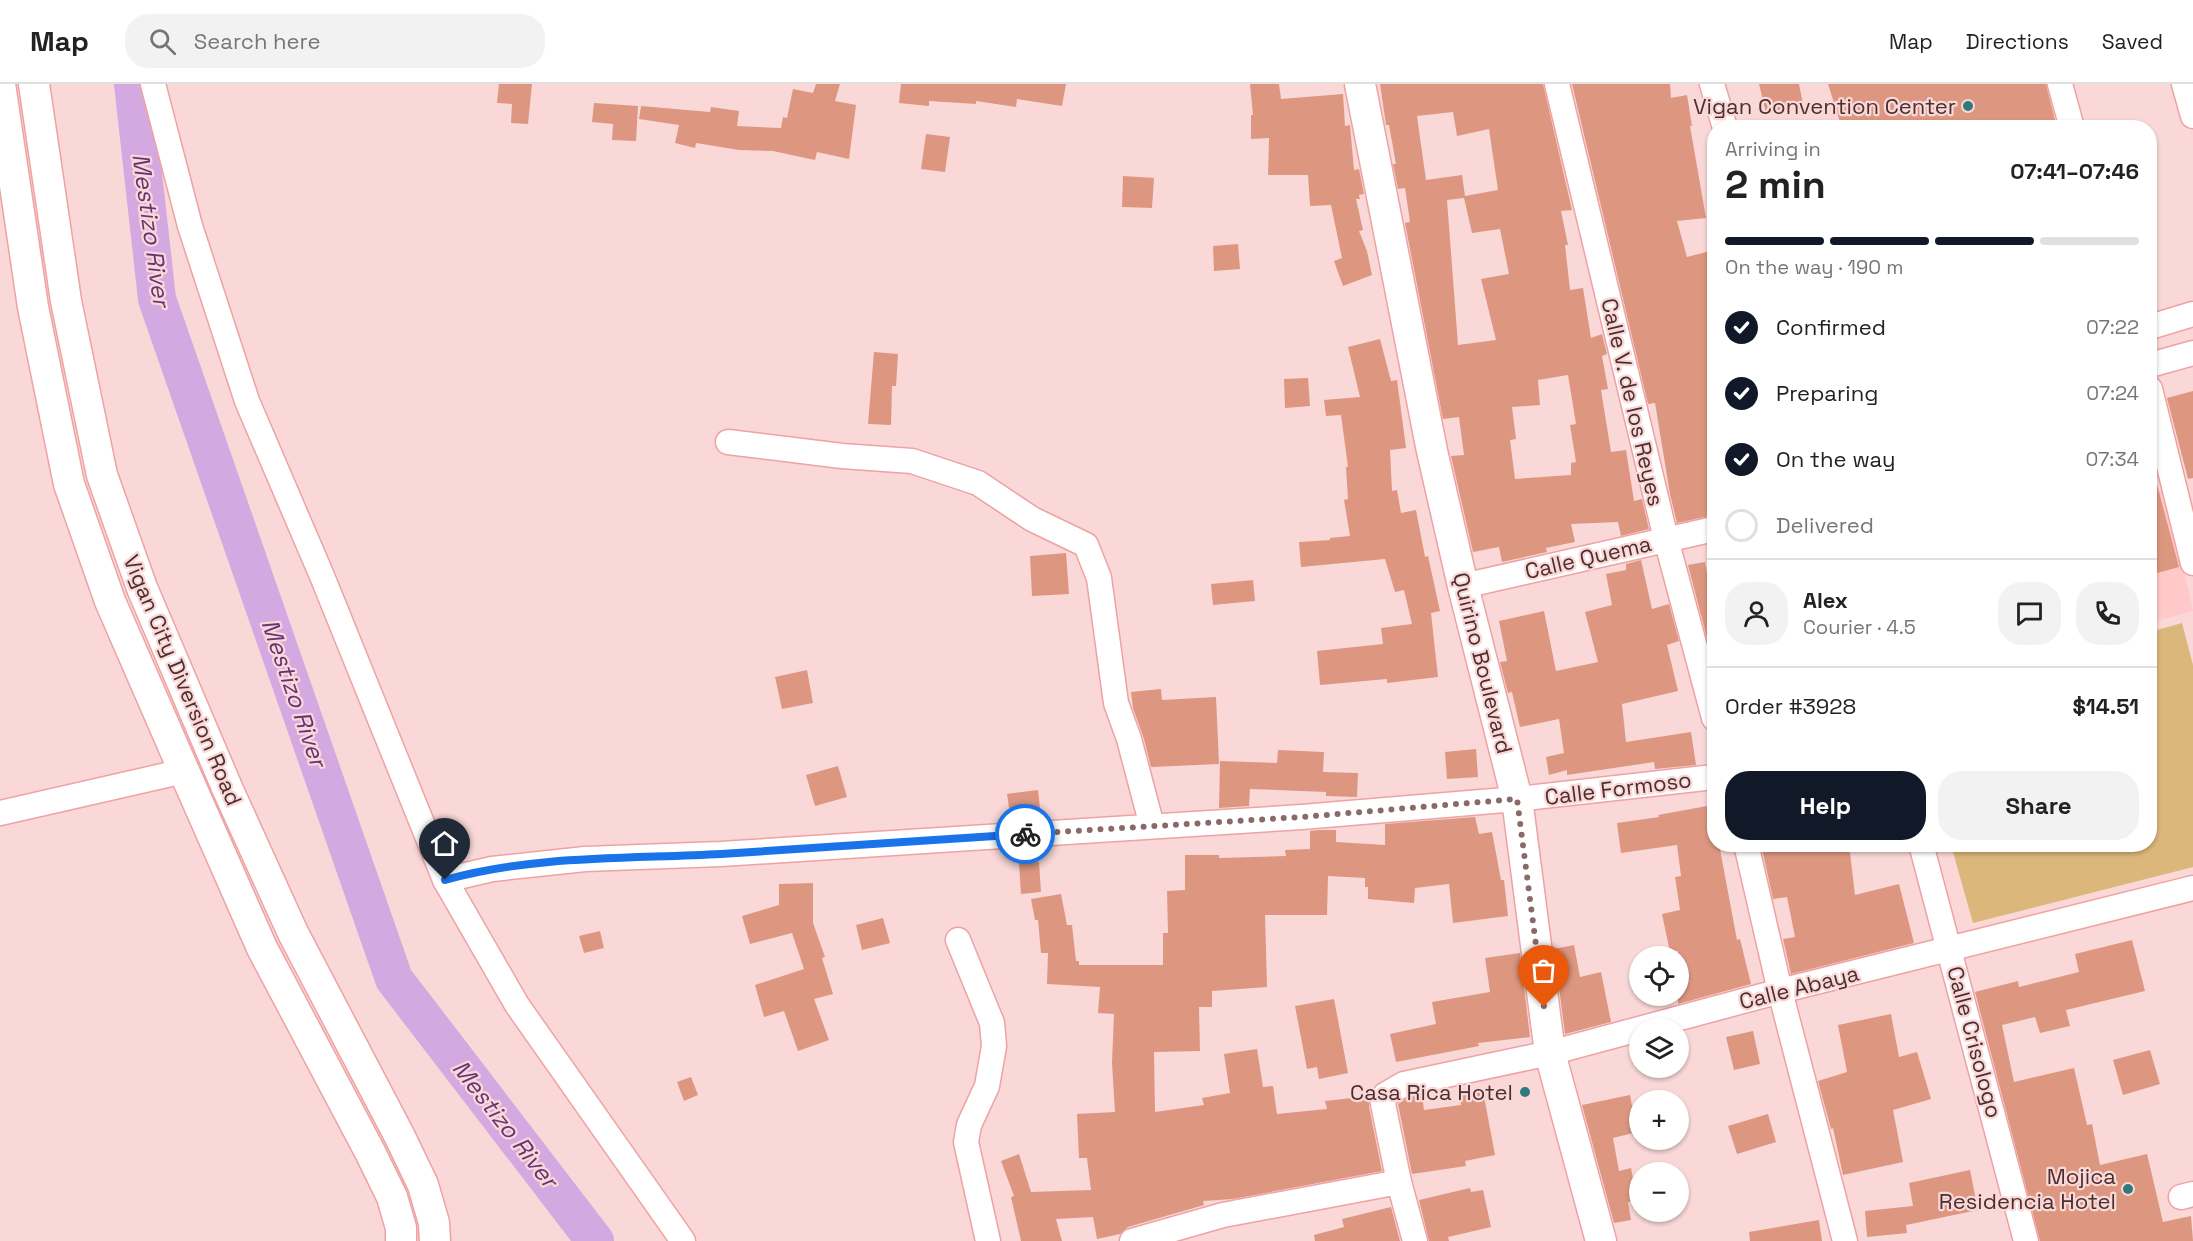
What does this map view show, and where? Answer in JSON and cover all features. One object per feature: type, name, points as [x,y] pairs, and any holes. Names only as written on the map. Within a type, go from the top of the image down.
[{"type":"main road","name":"Vigan City Diversion Road","points":[[0,84],[33,307],[69,484],[110,600],[184,771],[262,948],[392,1197],[401,1228],[401,1241]]},
{"type":"main road","name":"Vigan City Diversion Road","points":[[34,84],[66,301],[102,475],[142,588],[228,790],[293,933],[423,1185],[434,1222],[435,1241]]},
{"type":"main road","name":"Quirino Boulevard","points":[[1360,84],[1432,451],[1463,586],[1517,799],[1550,1053],[1601,1241]]},
{"type":"main road","points":[[200,804],[228,790]]},
{"type":"street","points":[[153,84],[190,226],[247,401],[331,598],[445,880],[517,1005],[683,1241]]},
{"type":"street","name":"Calle V. de los Reyes","points":[[1557,84],[1666,539],[1707,692]]},
{"type":"street","points":[[1712,84],[1723,120]]},
{"type":"street","points":[[2060,84],[2070,120]]},
{"type":"street","points":[[2184,84],[2193,116]]},
{"type":"street","points":[[2157,325],[2193,314]]},
{"type":"street","points":[[2157,363],[2193,353]]},
{"type":"street","points":[[2157,417],[2193,563]]},
{"type":"street","points":[[728,442],[842,456],[912,461],[978,483],[1032,519],[1086,545],[1099,578],[1116,703],[1129,739],[1152,826]]},
{"type":"street","name":"Calle Quema","points":[[1463,586],[1707,530]]},
{"type":"street","points":[[0,813],[184,771]]},
{"type":"street","name":"Calle Formoso","points":[[445,880],[492,869],[585,859],[721,854],[1302,817],[1517,799],[1707,778]]},
{"type":"street","points":[[1748,852],[1780,991],[1845,1241]]},
{"type":"street","name":"Calle Crisologo","points":[[1923,852],[2026,1241]]},
{"type":"street","name":"Calle Abaya","points":[[1399,1182],[1383,1099],[1389,1092],[1404,1084],[1550,1053],[1780,991],[2193,888]]},
{"type":"street","points":[[958,940],[992,1023],[994,1046],[987,1086],[969,1125],[966,1142],[988,1241]]},
{"type":"street","points":[[1132,1241],[1223,1215],[1399,1182],[1415,1241]]},
{"type":"shaded area","points":[[2165,489],[2193,611],[2157,621],[2157,490]]},
{"type":"shaded area","points":[[2182,623],[2193,665],[2193,867],[1973,923],[1953,852],[2157,852],[2157,630]]},
{"type":"building","points":[[499,84],[532,84],[528,124],[511,123],[512,104],[497,103]]},
{"type":"building","points":[[816,84],[840,84],[835,101],[856,105],[849,159],[817,152],[815,160],[773,151],[739,150],[696,143],[695,148],[675,143],[679,125],[639,119],[641,106],[710,112],[711,107],[739,111],[737,126],[781,128],[783,117],[787,118],[793,89],[813,93]]},
{"type":"building","points":[[901,84],[1066,84],[1062,106],[1017,99],[1016,107],[976,101],[976,104],[929,101],[929,106],[899,103]]},
{"type":"building","points":[[1250,84],[1279,84],[1281,99],[1343,94],[1345,126],[1350,125],[1354,170],[1359,169],[1364,194],[1359,195],[1360,199],[1356,199],[1363,230],[1359,231],[1367,251],[1372,275],[1343,286],[1334,261],[1342,258],[1331,205],[1310,206],[1308,175],[1268,175],[1269,138],[1251,139],[1251,115],[1253,115]]},
{"type":"building","points":[[1380,84],[1543,84],[1572,210],[1561,211],[1568,245],[1565,245],[1570,290],[1583,288],[1591,338],[1602,334],[1607,354],[1602,356],[1608,389],[1601,390],[1611,452],[1626,450],[1634,501],[1642,499],[1649,529],[1621,536],[1618,522],[1571,524],[1575,542],[1546,548],[1547,552],[1502,562],[1499,547],[1473,552],[1451,456],[1464,455],[1459,417],[1443,419],[1405,223],[1410,222],[1405,188],[1398,189],[1389,125],[1386,125]],"holes":[[[1453,112],[1457,136],[1489,129],[1498,190],[1465,196],[1462,175],[1426,180],[1417,116]],[[1464,198],[1472,233],[1500,229],[1509,274],[1481,279],[1496,340],[1458,345],[1447,200]],[[1568,375],[1576,424],[1570,425],[1576,462],[1571,463],[1571,475],[1515,479],[1510,440],[1516,439],[1512,407],[1540,405],[1538,380]]]},
{"type":"building","points":[[1572,84],[1670,84],[1671,98],[1687,95],[1706,218],[1677,221],[1687,257],[1707,252],[1707,517],[1677,523],[1655,403],[1648,404]]},
{"type":"building","points":[[1759,84],[1799,84],[1803,104],[1766,113]]},
{"type":"building","name":"Vigan Convention Center","points":[[1828,84],[2046,84],[2055,120],[1839,120]]},
{"type":"building","points":[[594,103],[638,106],[636,141],[612,140],[613,124],[592,122]]},
{"type":"building","points":[[926,134],[950,137],[945,172],[921,169]]},
{"type":"building","points":[[1123,176],[1154,178],[1152,208],[1122,207]]},
{"type":"building","points":[[1238,244],[1240,269],[1214,271],[1213,246]]},
{"type":"building","points":[[1380,339],[1391,381],[1397,380],[1406,448],[1390,450],[1392,491],[1397,490],[1401,513],[1416,510],[1425,557],[1428,556],[1440,611],[1431,613],[1438,677],[1387,683],[1387,679],[1320,685],[1317,651],[1383,644],[1381,628],[1412,624],[1404,590],[1395,592],[1385,559],[1301,567],[1299,542],[1350,536],[1344,500],[1348,499],[1346,467],[1348,467],[1341,415],[1326,416],[1324,400],[1360,397],[1348,347]]},
{"type":"building","points":[[874,352],[898,354],[896,386],[892,386],[891,425],[868,424]]},
{"type":"building","points":[[1308,378],[1310,406],[1285,408],[1284,379]]},
{"type":"building","points":[[2193,391],[2193,478],[2188,479],[2167,398]]},
{"type":"building","points":[[2157,484],[2179,567],[2157,573]]},
{"type":"building","points":[[1066,553],[1069,594],[1032,596],[1030,556]]},
{"type":"building","points":[[1641,560],[1652,609],[1669,604],[1679,641],[1667,645],[1678,691],[1622,704],[1626,742],[1691,732],[1696,765],[1655,769],[1654,762],[1567,775],[1567,770],[1549,775],[1546,757],[1564,753],[1559,719],[1520,727],[1512,692],[1508,693],[1500,662],[1507,661],[1499,621],[1544,611],[1556,671],[1598,662],[1585,612],[1612,605],[1606,574],[1626,570],[1626,564]]},
{"type":"building","points":[[1705,562],[1707,638],[1688,565]]},
{"type":"building","points":[[1253,580],[1255,601],[1213,605],[1211,584]]},
{"type":"building","points":[[807,670],[813,703],[782,709],[775,677]]},
{"type":"building","points":[[1161,689],[1162,700],[1216,697],[1219,764],[1151,767],[1133,708],[1131,692]]},
{"type":"building","points":[[1476,749],[1478,777],[1447,779],[1445,752]]},
{"type":"building","points":[[1278,750],[1324,752],[1323,772],[1358,773],[1357,797],[1326,796],[1326,792],[1250,789],[1249,806],[1219,808],[1220,761],[1277,763]]},
{"type":"building","points":[[838,766],[847,797],[815,806],[806,775]]},
{"type":"building","points":[[1038,790],[1041,817],[1011,821],[1007,794]]},
{"type":"building","points":[[1707,806],[1707,852],[1720,852],[1737,940],[1740,939],[1751,984],[1689,1001],[1689,946],[1669,946],[1662,914],[1680,910],[1675,877],[1681,876],[1677,845],[1621,853],[1617,823],[1659,817],[1658,815]]},
{"type":"building","points":[[1475,817],[1479,834],[1492,832],[1501,880],[1504,880],[1508,916],[1453,923],[1449,884],[1415,888],[1414,903],[1368,899],[1365,878],[1328,876],[1327,915],[1265,915],[1267,987],[1212,991],[1212,1007],[1199,1007],[1200,1051],[1154,1052],[1155,1112],[1204,1105],[1202,1098],[1230,1093],[1224,1054],[1257,1049],[1263,1087],[1273,1086],[1277,1114],[1327,1109],[1325,1101],[1370,1096],[1369,1107],[1382,1171],[1233,1199],[1203,1201],[1204,1205],[1128,1227],[1120,1234],[1097,1239],[1093,1217],[1056,1219],[1062,1241],[1021,1241],[1011,1197],[1014,1196],[1001,1161],[1019,1154],[1031,1192],[1091,1190],[1087,1158],[1079,1158],[1077,1114],[1115,1112],[1112,1063],[1114,1014],[1098,1013],[1100,987],[1047,984],[1048,953],[1041,953],[1038,920],[1035,920],[1031,899],[1061,894],[1067,925],[1072,925],[1076,961],[1079,961],[1079,965],[1163,965],[1163,933],[1168,933],[1167,891],[1185,890],[1185,855],[1219,855],[1219,858],[1286,856],[1285,850],[1310,849],[1310,831],[1319,830],[1336,830],[1336,842],[1385,845],[1385,824]]},
{"type":"building","points":[[1763,852],[1850,852],[1855,895],[1899,884],[1914,943],[1791,974],[1783,939],[1795,937],[1787,897],[1773,899]]},
{"type":"building","points":[[1039,862],[1041,892],[1021,894],[1019,863]]},
{"type":"building","points":[[813,883],[813,923],[825,957],[822,958],[833,994],[814,999],[829,1040],[798,1051],[784,1011],[764,1017],[755,985],[804,969],[792,933],[750,944],[742,916],[779,905],[779,884]]},
{"type":"building","points":[[883,918],[890,943],[862,950],[856,925]]},
{"type":"building","points":[[600,931],[604,948],[584,953],[579,936]]},
{"type":"building","points":[[2132,940],[2145,991],[2066,1010],[2070,1026],[2040,1033],[2035,1017],[2002,1025],[2014,1082],[2074,1068],[2087,1125],[2092,1124],[2100,1165],[2147,1154],[2163,1222],[2191,1216],[2193,1241],[2040,1241],[1975,992],[2018,981],[2019,987],[2079,972],[2075,954]]},
{"type":"building","points":[[1574,945],[1580,977],[1601,972],[1611,1022],[1565,1034],[1554,949]]},
{"type":"building","points":[[1520,953],[1530,1037],[1478,1043],[1479,1046],[1396,1062],[1390,1034],[1436,1024],[1432,1002],[1490,992],[1485,958]]},
{"type":"building","points":[[1334,999],[1348,1073],[1319,1079],[1317,1067],[1307,1069],[1295,1006]]},
{"type":"building","points":[[1891,1014],[1899,1057],[1917,1052],[1931,1099],[1893,1110],[1903,1162],[1843,1175],[1833,1128],[1831,1129],[1818,1081],[1847,1072],[1838,1025]]},
{"type":"building","points":[[1753,1031],[1760,1064],[1734,1070],[1726,1037]]},
{"type":"building","points":[[2150,1050],[2160,1084],[2123,1095],[2113,1060]]},
{"type":"building","points":[[691,1077],[698,1095],[684,1101],[677,1082]]},
{"type":"building","points":[[1483,1091],[1495,1155],[1465,1161],[1466,1166],[1412,1174],[1398,1104],[1409,1097],[1422,1095],[1424,1110],[1461,1105],[1459,1096]]},
{"type":"building","points":[[1629,1095],[1629,1134],[1613,1138],[1619,1171],[1629,1168],[1629,1220],[1614,1223],[1582,1105]]},
{"type":"building","points":[[1768,1114],[1776,1142],[1737,1154],[1728,1126]]},
{"type":"building","points":[[1970,1170],[1978,1210],[1906,1225],[1907,1233],[1867,1237],[1865,1211],[1913,1206],[1909,1183]]},
{"type":"building","points":[[1470,1188],[1471,1192],[1483,1190],[1491,1227],[1448,1237],[1449,1241],[1429,1241],[1419,1200]]},
{"type":"building","points":[[1391,1207],[1400,1241],[1315,1241],[1314,1235],[1344,1227],[1342,1219]]},
{"type":"building","points":[[1819,1220],[1822,1241],[1750,1241],[1749,1232]]},
{"type":"waterway","name":"Mestizo River","points":[[133,84],[157,299],[394,979],[595,1241]]},
{"type":"way so far","points":[[1025,834],[1302,817],[1517,799],[1544,1007]]},
{"type":"place","name":"Vigan Convention Center","points":[[1968,106]]},
{"type":"place","name":"Casa Rica Hotel","points":[[1525,1092]]},
{"type":"place","name":"Mojica Residencia Hotel","points":[[2128,1189]]},
{"type":"route","points":[[445,880],[492,869],[585,859],[721,854],[1025,834]]}]
